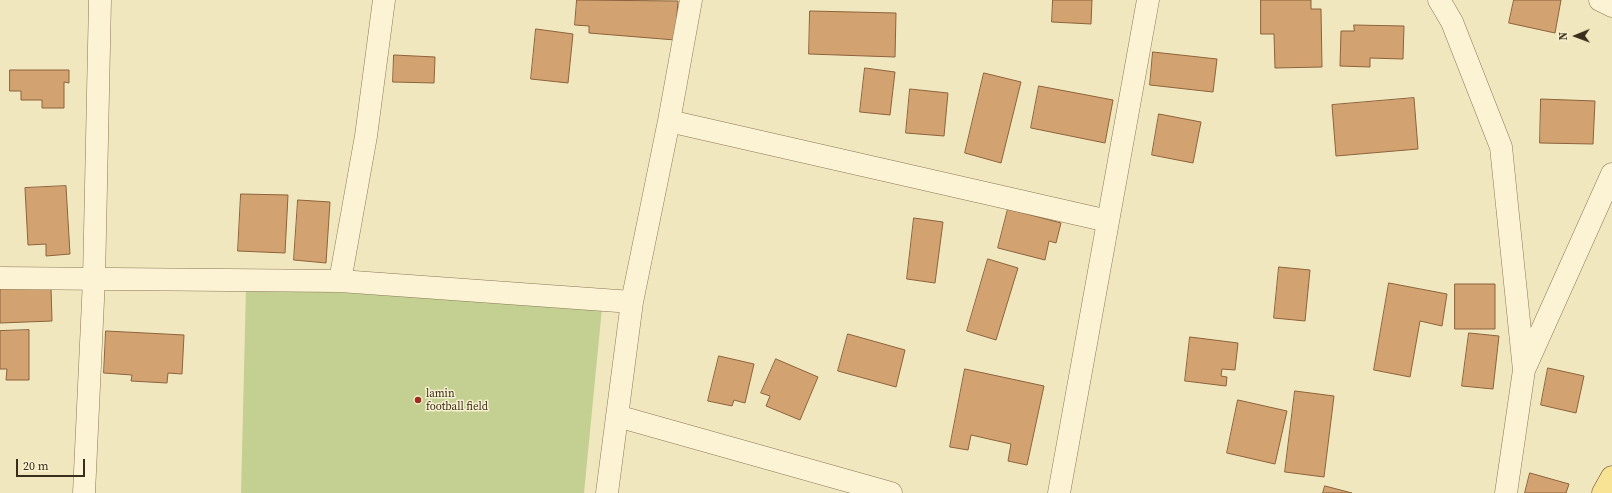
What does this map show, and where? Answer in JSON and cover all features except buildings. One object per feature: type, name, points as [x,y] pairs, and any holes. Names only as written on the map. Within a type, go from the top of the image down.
[{"type":"main road","points":[[1603,493],[1612,477]]},
{"type":"street","points":[[84,493],[94,279],[100,0]]},
{"type":"street","points":[[340,281],[366,136],[384,0]]},
{"type":"street","points":[[607,493],[632,302],[692,0]]},
{"type":"street","points":[[1059,493],[1148,0]]},
{"type":"street","points":[[1439,0],[1452,22],[1501,147],[1524,370],[1506,493]]},
{"type":"street","points":[[1600,0],[1612,6]]},
{"type":"street","points":[[669,121],[1108,221]]},
{"type":"street","points":[[1524,370],[1612,174]]},
{"type":"street","points":[[0,278],[340,281],[632,302]]},
{"type":"street","points":[[617,416],[891,493]]},
{"type":"green space","name":"lamin football field","points":[[246,287],[602,308],[584,493],[241,493]]},
{"type":"place","name":"lamin football field","points":[[418,400]]}]
